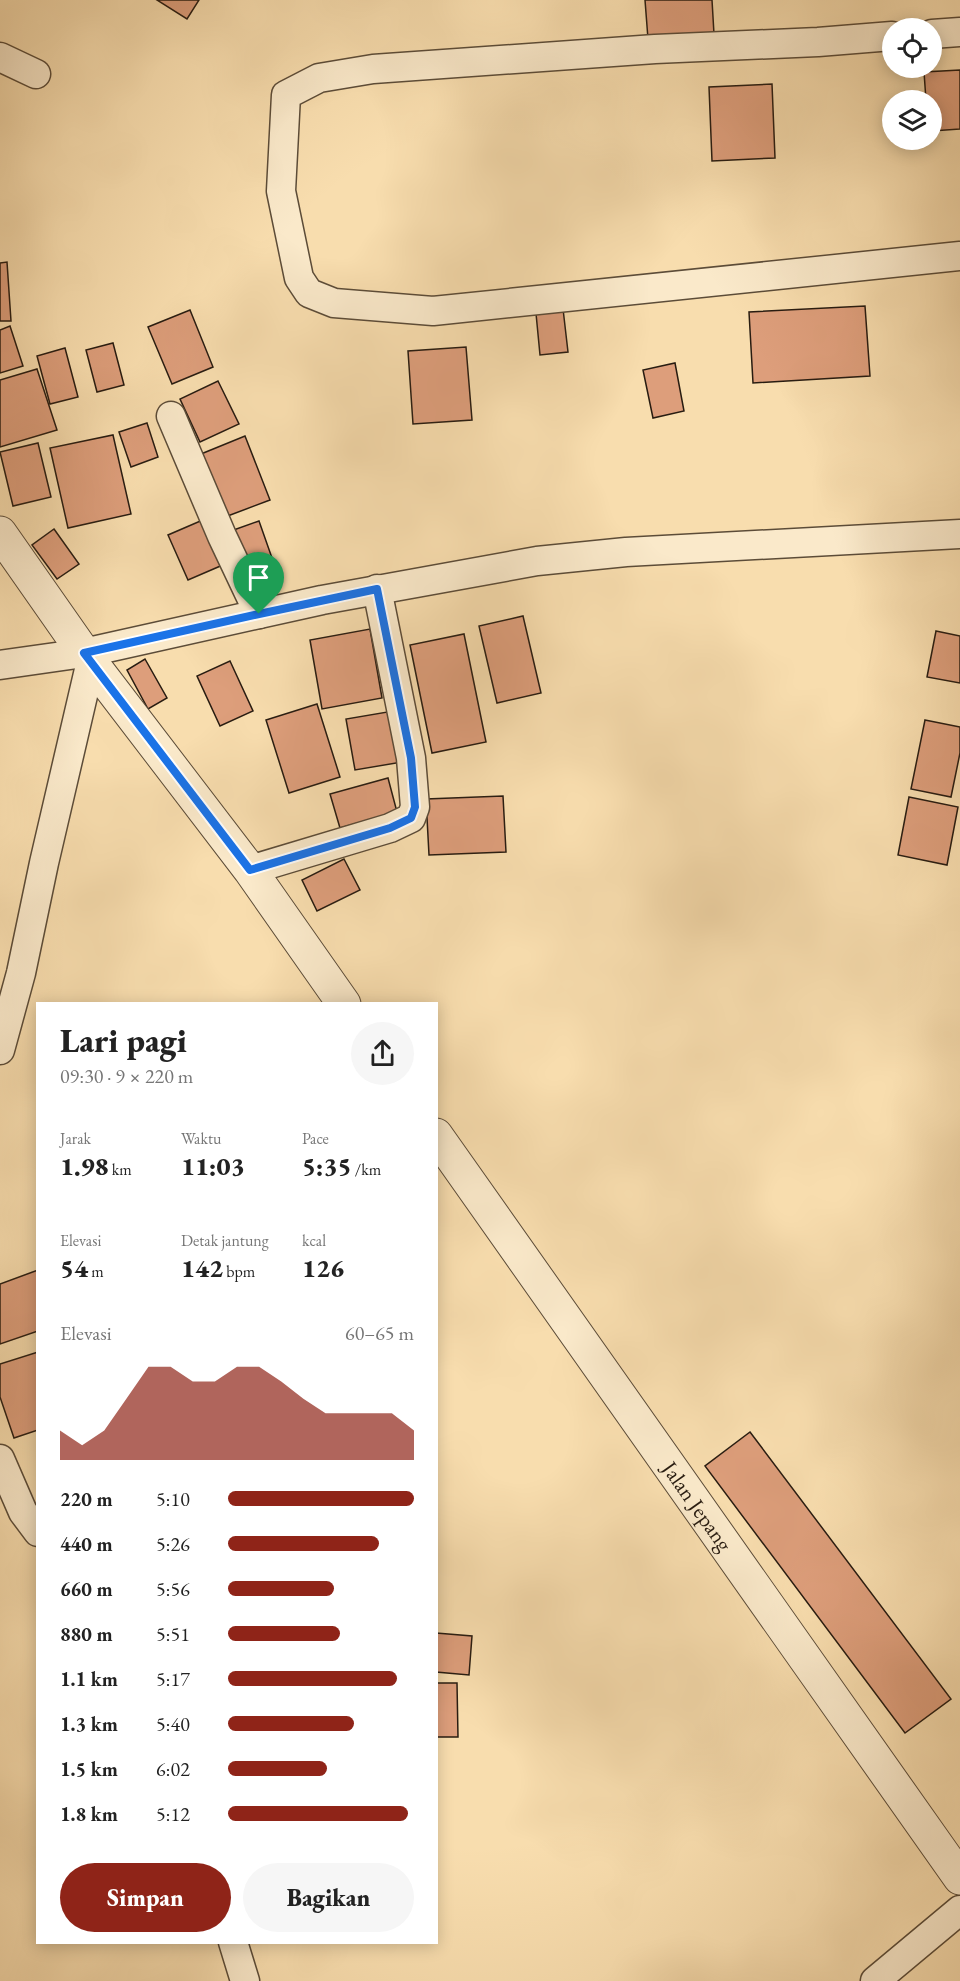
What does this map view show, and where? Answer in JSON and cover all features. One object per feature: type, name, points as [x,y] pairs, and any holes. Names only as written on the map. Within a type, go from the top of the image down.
[{"type":"street","points":[[942,33],[960,32]]},
{"type":"street","points":[[882,37],[818,42],[655,48],[373,69],[319,78],[286,95],[281,191],[299,278],[309,293],[334,303],[433,311],[960,256]]},
{"type":"street","points":[[0,57],[36,74]]},
{"type":"street","points":[[171,416],[222,536],[259,614]]},
{"type":"street","points":[[0,533],[88,657],[250,870],[343,1002]]},
{"type":"street","points":[[0,665],[88,657],[259,614],[377,589],[537,561],[615,553],[960,534]]},
{"type":"street","points":[[250,870],[390,828],[411,818],[415,807],[411,758],[377,589]]},
{"type":"street","points":[[0,1050],[21,973],[88,657]]},
{"type":"street","name":"Jalan Jepang","points":[[438,1139],[960,1878]]},
{"type":"street","points":[[0,1459],[23,1512],[36,1529]]},
{"type":"street","points":[[875,1981],[960,1910]]},
{"type":"street","points":[[234,1944],[245,1981]]},
{"type":"building","points":[[157,0],[199,0],[187,19]]},
{"type":"building","points":[[645,0],[712,0],[714,34],[648,39]]},
{"type":"building","points":[[960,70],[960,129],[942,130],[942,90],[925,90],[924,78],[942,78],[942,71]]},
{"type":"building","points":[[772,84],[775,158],[712,161],[709,87]]},
{"type":"building","points":[[7,262],[11,321],[0,321],[0,263]]},
{"type":"building","points":[[562,300],[568,352],[540,355],[535,303]]},
{"type":"building","points":[[865,306],[870,376],[753,383],[749,312]]},
{"type":"building","points":[[190,310],[213,367],[172,384],[148,327]]},
{"type":"building","points":[[10,326],[23,366],[0,373],[0,330]]},
{"type":"building","points":[[113,343],[124,385],[97,392],[86,350]]},
{"type":"building","points":[[466,347],[472,420],[413,424],[408,351]]},
{"type":"building","points":[[65,348],[78,397],[50,404],[37,356]]},
{"type":"building","points":[[675,363],[684,411],[653,418],[643,370]]},
{"type":"building","points":[[37,369],[57,430],[0,447],[0,380]]},
{"type":"building","points":[[218,381],[239,424],[200,442],[180,399]]},
{"type":"building","points":[[147,423],[158,457],[131,467],[119,432]]},
{"type":"building","points":[[113,435],[131,514],[68,528],[50,448]]},
{"type":"building","points":[[245,436],[270,500],[225,517],[201,454]]},
{"type":"building","points":[[38,443],[51,497],[13,506],[0,452]]},
{"type":"building","points":[[205,519],[225,564],[188,580],[168,535]]},
{"type":"building","points":[[259,521],[272,558],[241,568],[228,532]]},
{"type":"building","points":[[54,529],[79,564],[57,579],[32,545]]},
{"type":"building","points":[[523,616],[541,693],[497,703],[479,626]]},
{"type":"building","points":[[370,629],[382,698],[322,709],[310,640]]},
{"type":"building","points":[[936,631],[960,636],[960,683],[927,677]]},
{"type":"building","points":[[464,634],[486,742],[432,753],[410,645]]},
{"type":"building","points":[[145,659],[167,698],[148,709],[127,670]]},
{"type":"building","points":[[230,661],[253,711],[220,726],[197,676]]},
{"type":"building","points":[[317,704],[340,777],[289,793],[266,720]]},
{"type":"building","points":[[399,710],[408,761],[355,770],[346,719]]},
{"type":"building","points":[[925,720],[960,727],[960,753],[951,797],[911,789]]},
{"type":"building","points":[[388,778],[397,812],[340,828],[330,794]]},
{"type":"building","points":[[503,796],[506,852],[429,855],[426,799]]},
{"type":"building","points":[[909,797],[958,807],[947,865],[898,855]]},
{"type":"building","points":[[344,859],[360,890],[317,911],[302,880]]},
{"type":"building","points":[[36,1271],[36,1332],[0,1344],[0,1284]]},
{"type":"building","points":[[36,1353],[36,1431],[14,1438],[0,1397],[0,1364]]},
{"type":"building","points":[[750,1432],[951,1699],[905,1733],[705,1466]]},
{"type":"building","points":[[438,1633],[472,1636],[469,1675],[438,1672]]},
{"type":"building","points":[[438,1683],[457,1683],[458,1737],[438,1737]]},
{"type":"route","points":[[377,589],[411,758],[415,807],[411,818],[390,828],[250,870],[84,653],[259,614],[377,589]]}]
